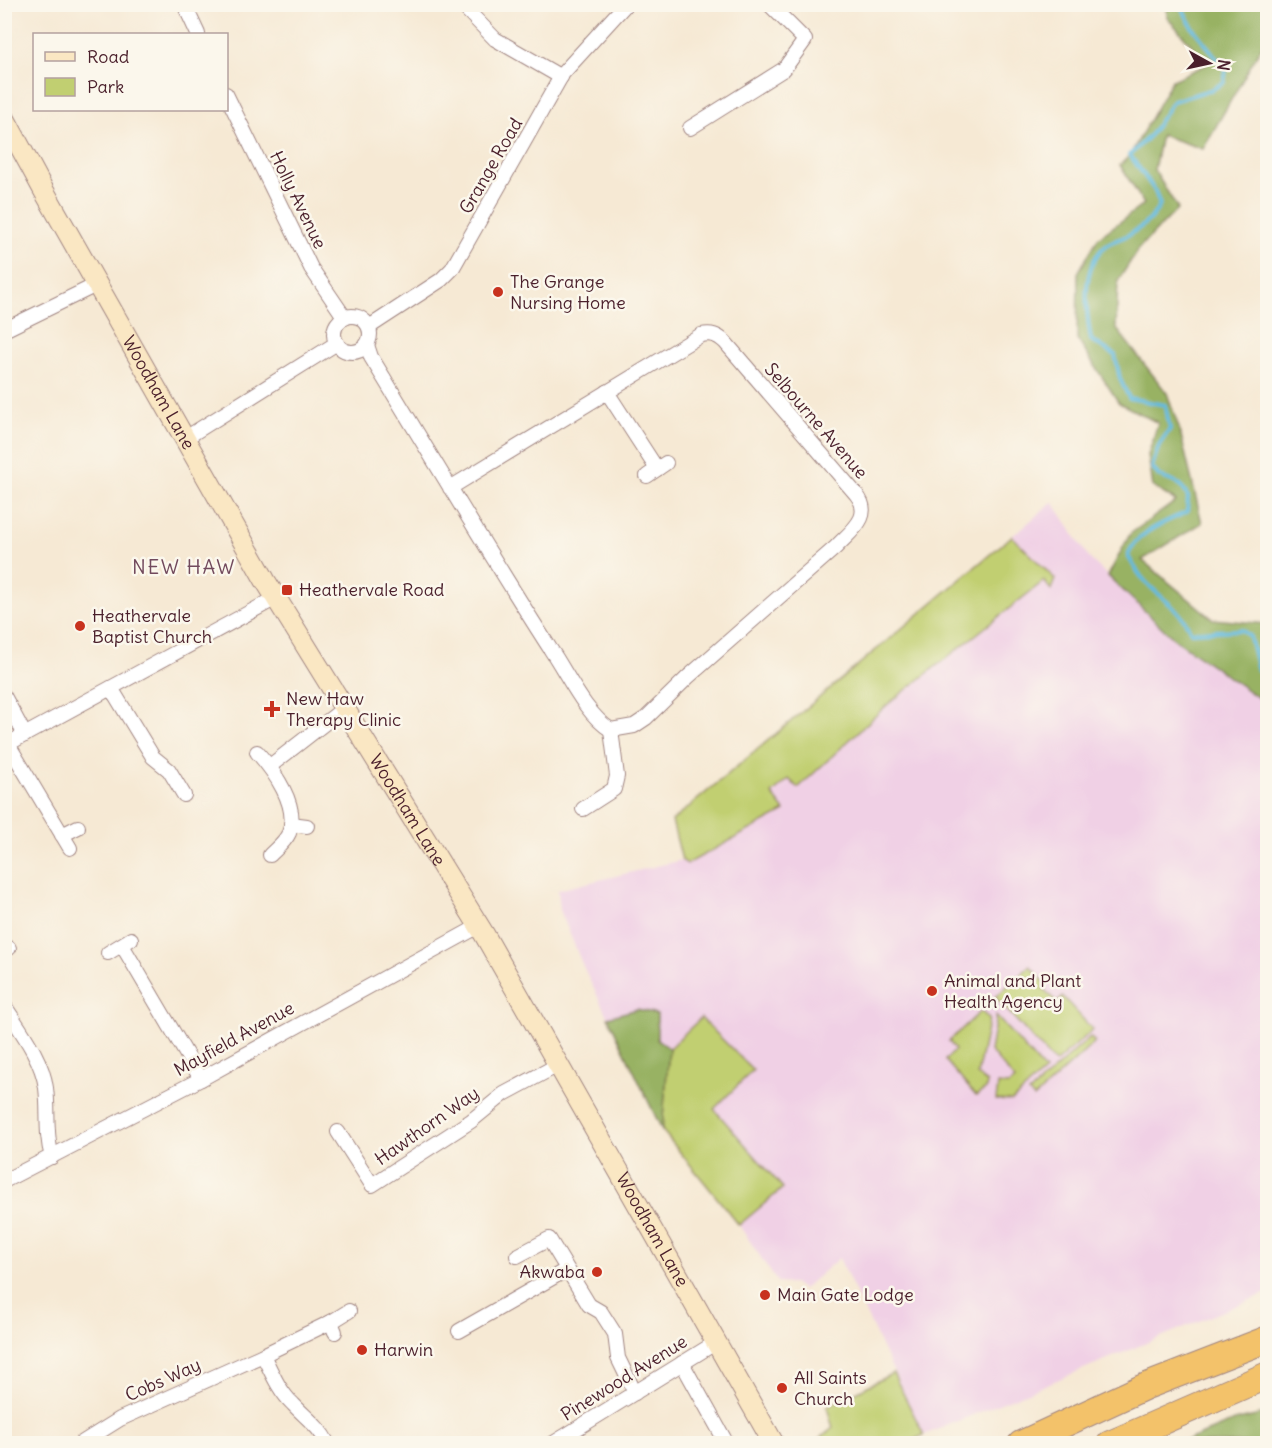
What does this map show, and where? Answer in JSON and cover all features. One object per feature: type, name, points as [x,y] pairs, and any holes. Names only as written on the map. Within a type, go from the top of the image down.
[{"type":"highway","points":[[1021,1443],[1144,1387],[1268,1339]]},
{"type":"highway","points":[[1110,1443],[1268,1375]]},
{"type":"main road","name":"Woodham Lane","points":[[4,117],[96,285],[276,598],[479,926],[774,1443]]},
{"type":"street","points":[[184,4],[198,33]]},
{"type":"street","points":[[460,4],[495,39],[561,77]]},
{"type":"street","name":"Grange Road","points":[[369,327],[441,280],[452,269],[561,77],[572,61],[626,4]]},
{"type":"street","points":[[690,128],[784,69],[805,40],[769,4]]},
{"type":"street","name":"Holly Avenue","points":[[228,98],[311,268],[345,318]]},
{"type":"street","points":[[4,330],[96,285]]},
{"type":"street","points":[[356,316],[369,327],[370,339],[363,349],[351,352],[337,343],[336,326],[345,318],[356,316]]},
{"type":"street","name":"Selbourne Avenue","points":[[450,488],[701,335],[717,335],[864,503],[864,511],[857,525],[836,547],[688,677],[646,718],[634,726],[611,730]]},
{"type":"street","points":[[184,439],[337,343]]},
{"type":"street","points":[[367,345],[371,357],[450,488],[586,702],[603,725],[611,730],[617,776],[614,789],[606,802],[583,808]]},
{"type":"street","points":[[607,392],[657,470]]},
{"type":"street","points":[[70,848],[6,745],[276,598]]},
{"type":"street","points":[[111,688],[153,757],[169,770],[184,795]]},
{"type":"street","points":[[4,696],[25,735]]},
{"type":"street","points":[[270,766],[343,709]]},
{"type":"street","points":[[257,752],[270,766],[290,808],[291,824],[283,842],[270,855]]},
{"type":"street","points":[[291,824],[306,826]]},
{"type":"street","points":[[62,834],[78,827]]},
{"type":"street","name":"Mayfield Avenue","points":[[4,1181],[201,1078],[479,926]]},
{"type":"street","points":[[108,953],[126,942],[201,1078]]},
{"type":"street","points":[[4,1005],[42,1069],[46,1089],[47,1142],[51,1157]]},
{"type":"street","name":"Hawthorn Way","points":[[338,1132],[372,1185],[471,1121],[504,1094],[558,1065]]},
{"type":"street","points":[[517,1256],[549,1239],[589,1305],[601,1312],[612,1328],[618,1358],[635,1393]]},
{"type":"street","points":[[459,1331],[566,1270]]},
{"type":"street","name":"Cobs Way","points":[[80,1443],[120,1419],[262,1354],[333,1327],[349,1311]]},
{"type":"street","name":"Pinewood Avenue","points":[[552,1443],[715,1343]]},
{"type":"street","points":[[262,1354],[280,1388],[292,1403],[312,1420],[328,1443]]},
{"type":"street","points":[[682,1363],[727,1443]]},
{"type":"shaded area","name":"Animal and Plant Health Agency","points":[[1053,502],[1089,558],[1173,638],[1267,704],[1267,1293],[924,1435],[839,1258],[803,1289],[794,1284],[778,1283],[739,1225],[662,1130],[583,966],[560,910],[558,890],[682,860],[672,821]]},
{"type":"green space","points":[[1167,5],[1267,5],[1267,37],[1203,149],[1161,135],[1154,170],[1178,209],[1139,248],[1118,281],[1116,328],[1167,393],[1180,431],[1202,523],[1142,560],[1213,619],[1267,624],[1267,663],[1260,699],[1173,638],[1108,576],[1130,534],[1176,501],[1153,487],[1148,455],[1158,423],[1119,403],[1077,339],[1078,273],[1098,238],[1144,204],[1120,165],[1130,155],[1172,80],[1208,64],[1167,17]]},
{"type":"green space","points":[[1012,536],[1055,579],[1051,590],[1044,581],[887,705],[798,788],[789,779],[772,794],[785,811],[687,864],[682,860],[672,821]]},
{"type":"green space","points":[[1030,966],[1046,984],[1043,988],[1057,1003],[1063,997],[1093,1030],[1055,1063],[995,997]]},
{"type":"green space","points":[[637,1009],[657,1014],[657,1039],[669,1048],[662,1130],[608,1017]]},
{"type":"green space","points":[[981,1011],[989,1019],[977,1075],[987,1082],[986,1089],[976,1096],[945,1060],[955,1050],[949,1041]]},
{"type":"green space","points":[[996,1016],[1045,1071],[1012,1101],[996,1100],[998,1084],[1008,1085],[1015,1080],[990,1051]]},
{"type":"green space","points":[[701,1018],[753,1070],[714,1109],[783,1188],[739,1225],[662,1130],[669,1048]]},
{"type":"green space","points":[[1090,1037],[1095,1042],[1034,1098],[1029,1093]]},
{"type":"green space","points":[[893,1373],[924,1435],[907,1443],[814,1443],[833,1428],[827,1407]]},
{"type":"green space","points":[[1264,1414],[1267,1418],[1267,1443],[1181,1443],[1234,1421]]},
{"type":"waterway","points":[[1180,4],[1192,27],[1226,70],[1224,82],[1213,89],[1173,101],[1151,134],[1130,155],[1155,191],[1160,205],[1153,216],[1139,228],[1107,245],[1097,255],[1088,278],[1089,329],[1091,340],[1115,355],[1120,379],[1129,398],[1165,405],[1170,429],[1159,445],[1152,467],[1159,476],[1181,485],[1188,497],[1187,512],[1144,534],[1137,540],[1128,556],[1143,579],[1171,605],[1191,632],[1242,630],[1250,637],[1258,670],[1268,674]]},
{"type":"place","name":"The Grange Nursing Home","points":[[498,292]]},
{"type":"place","name":"Heathervale Road","points":[[287,590]]},
{"type":"place","name":"Heathervale Baptist Church","points":[[80,626]]},
{"type":"place","name":"New Haw Therapy Clinic","points":[[272,709]]},
{"type":"place","name":"Animal and Plant Health Agency","points":[[932,991]]},
{"type":"place","name":"Akwaba","points":[[597,1272]]},
{"type":"place","name":"Main Gate Lodge","points":[[765,1295]]},
{"type":"place","name":"Harwin","points":[[362,1350]]},
{"type":"place","name":"All Saints Church","points":[[782,1388]]},
{"type":"district","name":"NEW HAW","points":[[184,567]]}]
